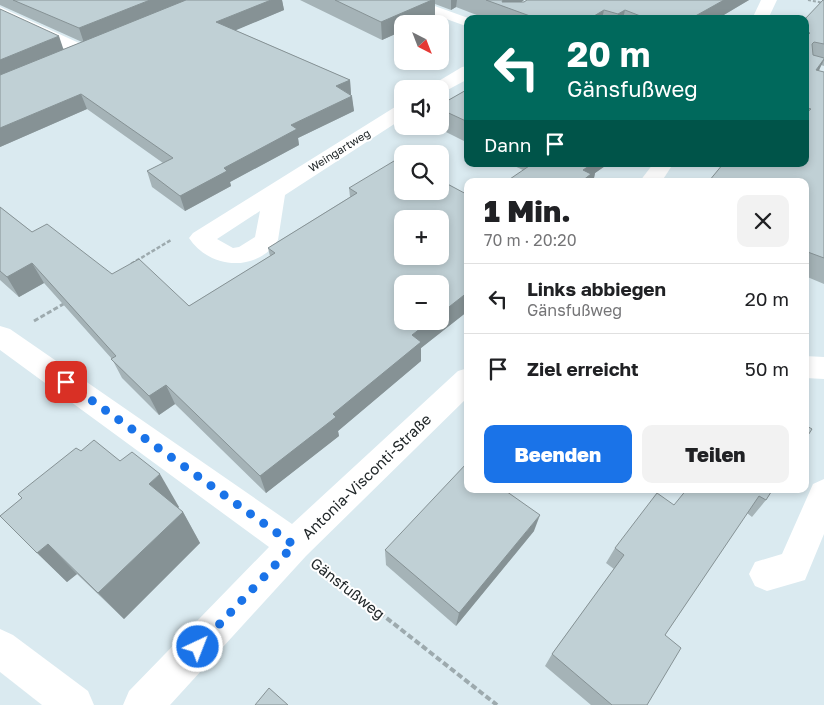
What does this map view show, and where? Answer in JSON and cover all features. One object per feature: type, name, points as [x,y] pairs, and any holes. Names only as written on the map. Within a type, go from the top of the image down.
[{"type":"street","points":[[762,15],[769,0]]},
{"type":"street","points":[[0,12],[84,52]]},
{"type":"street","points":[[67,59],[101,44]]},
{"type":"street","points":[[449,83],[464,73]]},
{"type":"street","name":"Weingartweg","points":[[201,238],[394,116]]},
{"type":"street","points":[[653,178],[661,167]]},
{"type":"street","points":[[201,238],[219,253],[234,257],[249,253],[266,240],[275,190]]},
{"type":"street","points":[[3,337],[294,545]]},
{"type":"street","name":"Antonia-Visconti-Straße","points":[[143,705],[294,545],[464,383]]},
{"type":"street","points":[[767,574],[793,568],[824,494]]},
{"type":"street","points":[[0,648],[74,705]]},
{"type":"lane","points":[[406,0],[464,21]]},
{"type":"path","points":[[808,0],[824,2]]},
{"type":"path","points":[[130,264],[172,239],[201,238]]},
{"type":"path","points":[[3,337],[72,299]]},
{"type":"path","name":"Gänsfußweg","points":[[294,545],[498,705]]},
{"type":"building","points":[[13,0],[150,0],[79,28]]},
{"type":"building","points":[[186,0],[271,0],[216,22],[350,80],[336,86],[352,96],[291,125],[297,129],[224,168],[227,171],[180,196],[147,171],[173,158],[81,94],[0,128],[0,75]]},
{"type":"building","points":[[335,0],[432,0],[394,15],[381,22]]},
{"type":"building","points":[[486,0],[524,2],[527,0],[724,0],[697,15],[638,15],[625,10],[618,14],[604,10],[596,15],[527,15]]},
{"type":"building","points":[[823,0],[824,44],[814,42],[812,44],[813,55],[824,58],[816,70],[824,72],[824,258],[809,252],[809,178],[711,178],[721,167],[809,167],[809,111],[811,109],[809,108],[809,15]]},
{"type":"building","points":[[0,9],[59,36],[0,60]]},
{"type":"building","points":[[464,91],[464,120],[449,113],[449,100]]},
{"type":"building","points":[[394,161],[394,200],[449,200],[449,185],[464,193],[464,295],[449,307],[449,275],[394,275],[394,330],[418,330],[412,335],[421,342],[333,414],[336,417],[260,476],[166,385],[149,396],[111,359],[116,356],[32,263],[7,277],[0,271],[0,207],[32,232],[47,224],[112,274],[139,259],[189,306],[275,253],[268,248],[357,193],[349,188]]},
{"type":"building","points":[[528,167],[588,167],[583,170],[591,174],[586,178],[511,178]]},
{"type":"building","points":[[94,440],[120,461],[132,452],[160,474],[149,484],[183,512],[98,593],[48,544],[37,553],[0,516],[22,498],[18,494],[76,448],[81,451]]},
{"type":"building","points":[[464,466],[464,493],[509,493],[540,515],[459,613],[385,550]]},
{"type":"building","points":[[657,493],[674,505],[684,493],[770,493],[766,500],[759,496],[665,635],[681,648],[647,705],[612,705],[552,654],[624,555],[615,548]]},
{"type":"building","points":[[269,688],[288,705],[255,705]]},
{"type":"route","points":[[66,382],[294,545],[198,647]]}]
